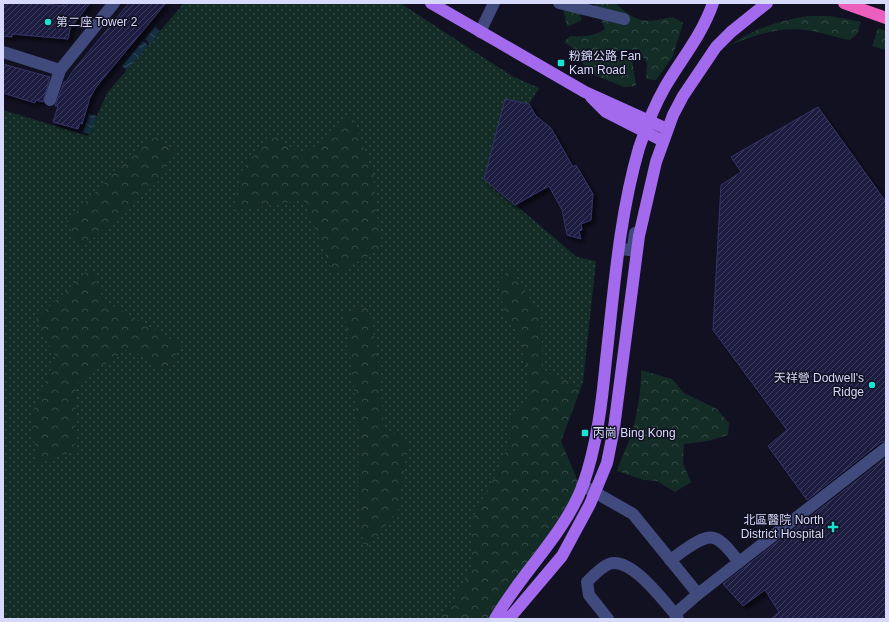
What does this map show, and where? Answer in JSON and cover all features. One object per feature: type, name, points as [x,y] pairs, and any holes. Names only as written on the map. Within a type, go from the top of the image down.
[{"type":"highway","points":[[844,3],[886,18]]},
{"type":"main road","points":[[431,3],[585,92],[668,129]]},
{"type":"main road","points":[[495,619],[504,604],[548,546],[575,504],[590,463],[597,432],[628,197],[644,133],[655,105],[666,85],[706,24],[714,3]]},
{"type":"main road","points":[[511,618],[562,556],[595,492],[607,463],[614,428],[639,236],[656,162],[668,129],[683,96],[716,47],[730,32],[768,3]]},
{"type":"main road","points":[[585,92],[606,112],[644,133],[663,141]]},
{"type":"street","points":[[50,100],[60,70],[114,3]]},
{"type":"street","points":[[480,32],[494,3]]},
{"type":"street","points":[[559,3],[624,19]]},
{"type":"street","points":[[3,52],[60,70]]},
{"type":"street","points":[[620,249],[628,250],[633,247],[641,209],[647,201]]},
{"type":"street","points":[[608,619],[590,595],[587,582],[608,564],[621,562],[633,569],[677,616],[698,594],[886,448]]},
{"type":"street","points":[[582,485],[633,514],[698,594]]},
{"type":"street","points":[[670,560],[701,539],[714,538],[720,541],[739,562]]},
{"type":"street","points":[[504,604],[511,618]]},
{"type":"green space","points":[[184,3],[400,3],[512,76],[539,88],[529,104],[505,99],[484,178],[577,257],[596,261],[583,382],[561,441],[475,619],[3,619],[3,110],[88,136],[107,93]]},
{"type":"green space","points":[[562,3],[576,3],[582,20],[567,27]]},
{"type":"green space","points":[[594,3],[615,3],[630,15],[642,20],[648,21],[673,17],[683,23],[673,56],[656,80],[646,79],[647,64],[639,49],[610,51],[614,59],[632,59],[636,86],[624,87],[587,72],[577,51],[564,42],[570,36],[588,36],[605,29]]},
{"type":"green space","points":[[808,16],[830,16],[861,22],[857,34],[850,40],[812,31],[790,29],[769,32],[728,46],[766,26]]},
{"type":"green space","points":[[878,28],[886,31],[886,50],[872,46]]},
{"type":"green space","points":[[352,116],[373,175],[381,249],[334,275],[303,200],[233,211],[243,169],[272,132],[302,156]]},
{"type":"green space","points":[[152,135],[175,150],[159,181],[82,248],[66,222]]},
{"type":"green space","points":[[91,267],[103,300],[183,346],[164,371],[129,348],[77,383],[75,451],[37,463],[31,416],[56,358],[36,319]]},
{"type":"green space","points":[[511,269],[541,316],[543,371],[581,387],[561,441],[579,484],[545,545],[490,619],[436,619],[450,607],[472,567],[471,521],[499,469],[510,440],[510,416],[530,401],[529,377],[521,339],[504,313],[499,281]]},
{"type":"green space","points":[[368,305],[378,359],[384,426],[408,444],[398,511],[364,552],[358,499],[359,433],[345,313]]},
{"type":"green space","points":[[641,370],[672,379],[684,393],[717,409],[729,423],[728,435],[708,441],[684,444],[683,463],[691,482],[675,492],[657,481],[644,480],[617,471],[630,439],[634,424],[640,395]]},
{"type":"water","points":[[155,27],[160,31],[150,44],[145,39]]},
{"type":"water","points":[[143,41],[148,45],[127,70],[122,66]]},
{"type":"water","points":[[89,114],[97,116],[89,134],[83,132]]},
{"type":"building","points":[[3,3],[33,3],[65,6],[61,3],[90,3],[70,29],[68,39],[12,34],[12,37],[3,36]]},
{"type":"building","points":[[129,3],[166,3],[96,87],[90,98],[82,124],[80,123],[78,129],[53,122],[58,106],[55,106],[64,82],[66,82],[72,72]]},
{"type":"building","points":[[3,64],[50,77],[43,102],[36,100],[35,103],[3,93]]},
{"type":"building","points":[[505,99],[529,104],[536,116],[551,128],[573,167],[576,165],[593,194],[591,220],[581,224],[582,230],[579,231],[581,239],[567,235],[562,210],[549,186],[515,205],[484,179]]},
{"type":"building","points":[[818,107],[886,202],[886,441],[881,442],[807,500],[768,446],[787,430],[713,330],[721,185],[741,172],[731,157]]},
{"type":"building","name":"北區醫院 North District Hospital","points":[[886,458],[886,619],[771,619],[779,612],[765,590],[743,606],[723,584]]},
{"type":"place","name":"第二座 Tower 2","points":[[48,22]]},
{"type":"place","name":"粉錦公路 Fan Kam Road","points":[[561,63]]},
{"type":"place","name":"天祥營 Dodwell's Ridge","points":[[872,385]]},
{"type":"place","name":"丙崗 Bing Kong","points":[[585,433]]},
{"type":"place","name":"北區醫院 North District Hospital","points":[[833,527]]}]
